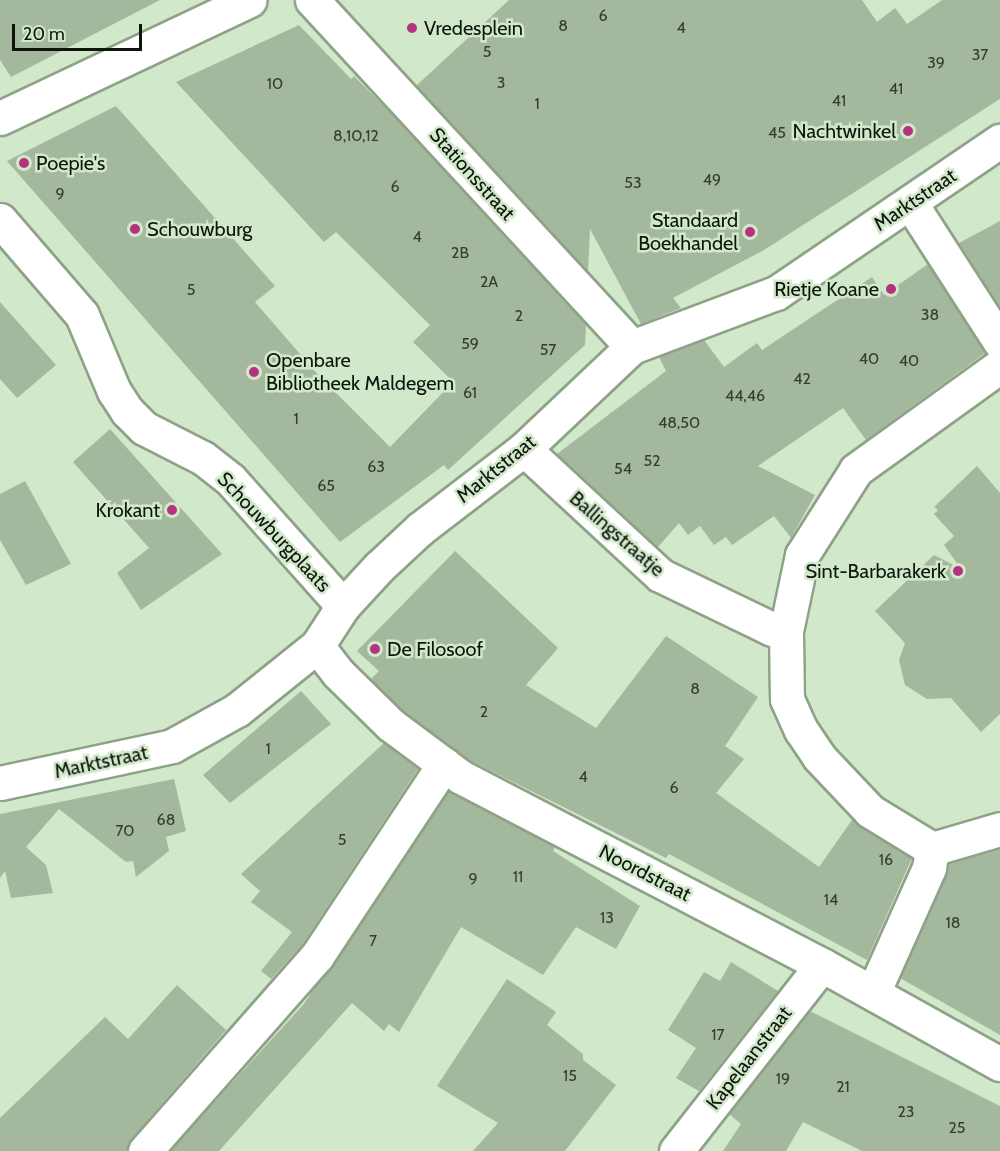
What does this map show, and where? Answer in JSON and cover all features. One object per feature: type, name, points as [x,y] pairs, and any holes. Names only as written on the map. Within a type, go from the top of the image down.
[{"type":"street","points":[[0,118],[250,0]]},
{"type":"street","name":"Stationsstraat","points":[[312,0],[632,347]]},
{"type":"street","name":"Marktstraat","points":[[0,783],[172,746],[237,711],[317,646],[343,606],[422,528],[524,449],[632,347],[776,293],[911,204],[1000,141]]},
{"type":"street","points":[[911,204],[1000,342]]},
{"type":"street","name":"Schouwburgplaats","points":[[0,220],[82,315],[114,391],[127,411],[144,428],[203,458],[230,479],[343,606]]},
{"type":"street","points":[[1000,366],[856,470],[802,555],[786,631],[787,699],[819,757],[870,811],[932,849],[1000,829]]},
{"type":"street","name":"Ballingstraatje","points":[[524,449],[660,575],[772,629],[786,631]]},
{"type":"street","name":"Noordstraat","points":[[317,646],[338,673],[391,724],[461,777],[822,964],[1000,1064]]},
{"type":"street","points":[[145,1151],[317,956],[444,764]]},
{"type":"street","points":[[873,993],[928,868],[932,849]]},
{"type":"street","name":"Kapelaanstraat","points":[[676,1151],[822,964]]},
{"type":"building","points":[[0,0],[160,0],[11,77],[0,60]]},
{"type":"building","points":[[509,0],[862,0],[877,22],[895,8],[907,24],[942,0],[1000,0],[1000,99],[764,250],[673,298],[681,308],[641,324],[590,229],[588,272],[416,86]]},
{"type":"building","points":[[299,25],[351,79],[354,76],[389,111],[586,325],[585,345],[448,470],[444,465],[340,542],[7,161],[116,106],[275,286],[255,302],[319,376],[390,447],[453,382],[413,342],[430,325],[336,232],[324,242],[176,82]]},
{"type":"building","points":[[1000,221],[1000,307],[959,243]]},
{"type":"building","points":[[928,264],[985,353],[866,440],[843,408],[758,466],[815,495],[791,538],[774,516],[732,545],[726,537],[714,545],[700,526],[688,535],[679,523],[658,547],[557,454],[666,371],[659,357],[704,340],[724,367],[757,343],[762,350],[872,277],[884,295]]},
{"type":"building","points":[[0,302],[56,365],[17,398],[0,379]]},
{"type":"building","points":[[110,429],[222,554],[141,610],[117,573],[149,548],[73,462]]},
{"type":"building","name":"Sint-Barbarakerk","points":[[977,466],[1000,493],[1000,714],[981,732],[951,698],[927,699],[905,685],[899,660],[905,643],[875,611],[934,555],[961,569],[944,545],[954,536],[934,514],[938,510],[934,507]]},
{"type":"building","points":[[25,481],[71,564],[26,585],[0,540],[0,494]]},
{"type":"building","points":[[455,551],[558,648],[526,685],[596,728],[666,636],[758,697],[725,746],[744,759],[716,793],[819,867],[852,820],[912,858],[867,960],[669,854],[666,858],[471,761],[403,711],[371,679],[379,671],[357,651]]},
{"type":"building","points":[[301,691],[331,724],[230,803],[203,775]]},
{"type":"building","points":[[384,743],[418,769],[302,945],[271,979],[261,971],[292,932],[251,902],[260,891],[241,874]]},
{"type":"building","points":[[174,779],[186,831],[166,837],[169,851],[136,877],[133,861],[126,862],[59,809],[26,847],[46,865],[53,893],[11,898],[5,871],[0,878],[0,814]]},
{"type":"building","points":[[449,791],[555,847],[553,851],[640,906],[616,949],[576,927],[543,975],[461,927],[399,1032],[389,1024],[384,1031],[352,1003],[219,1151],[170,1151],[303,1005]]},
{"type":"building","points":[[1000,849],[1000,1035],[900,978],[949,864]]},
{"type":"building","points":[[731,962],[778,991],[699,1091],[676,1078],[696,1048],[668,1030],[704,972],[720,981]]},
{"type":"building","points":[[507,979],[556,1012],[547,1025],[583,1054],[583,1060],[616,1085],[565,1151],[473,1151],[498,1123],[437,1086]]},
{"type":"building","points":[[177,985],[226,1030],[131,1139],[127,1151],[0,1151],[0,1118],[105,1017],[128,1039]]},
{"type":"building","points":[[810,1011],[1000,1106],[1000,1151],[862,1151],[803,1122],[786,1151],[723,1151],[741,1124],[729,1114]]},
{"type":"place","name":"Vredesplein","points":[[412,28]]},
{"type":"place","name":"Nachtwinkel","points":[[908,131]]},
{"type":"place","name":"Poepie's","points":[[24,163]]},
{"type":"place","name":"Schouwburg","points":[[135,229]]},
{"type":"place","name":"Standaard Boekhandel","points":[[750,232]]},
{"type":"place","name":"Rietje Koane","points":[[891,289]]},
{"type":"place","name":"Openbare Bibliotheek Maldegem","points":[[254,372]]},
{"type":"place","name":"Krokant","points":[[172,510]]},
{"type":"place","name":"Sint-Barbarakerk","points":[[958,571]]},
{"type":"place","name":"De Filosoof","points":[[375,649]]}]
